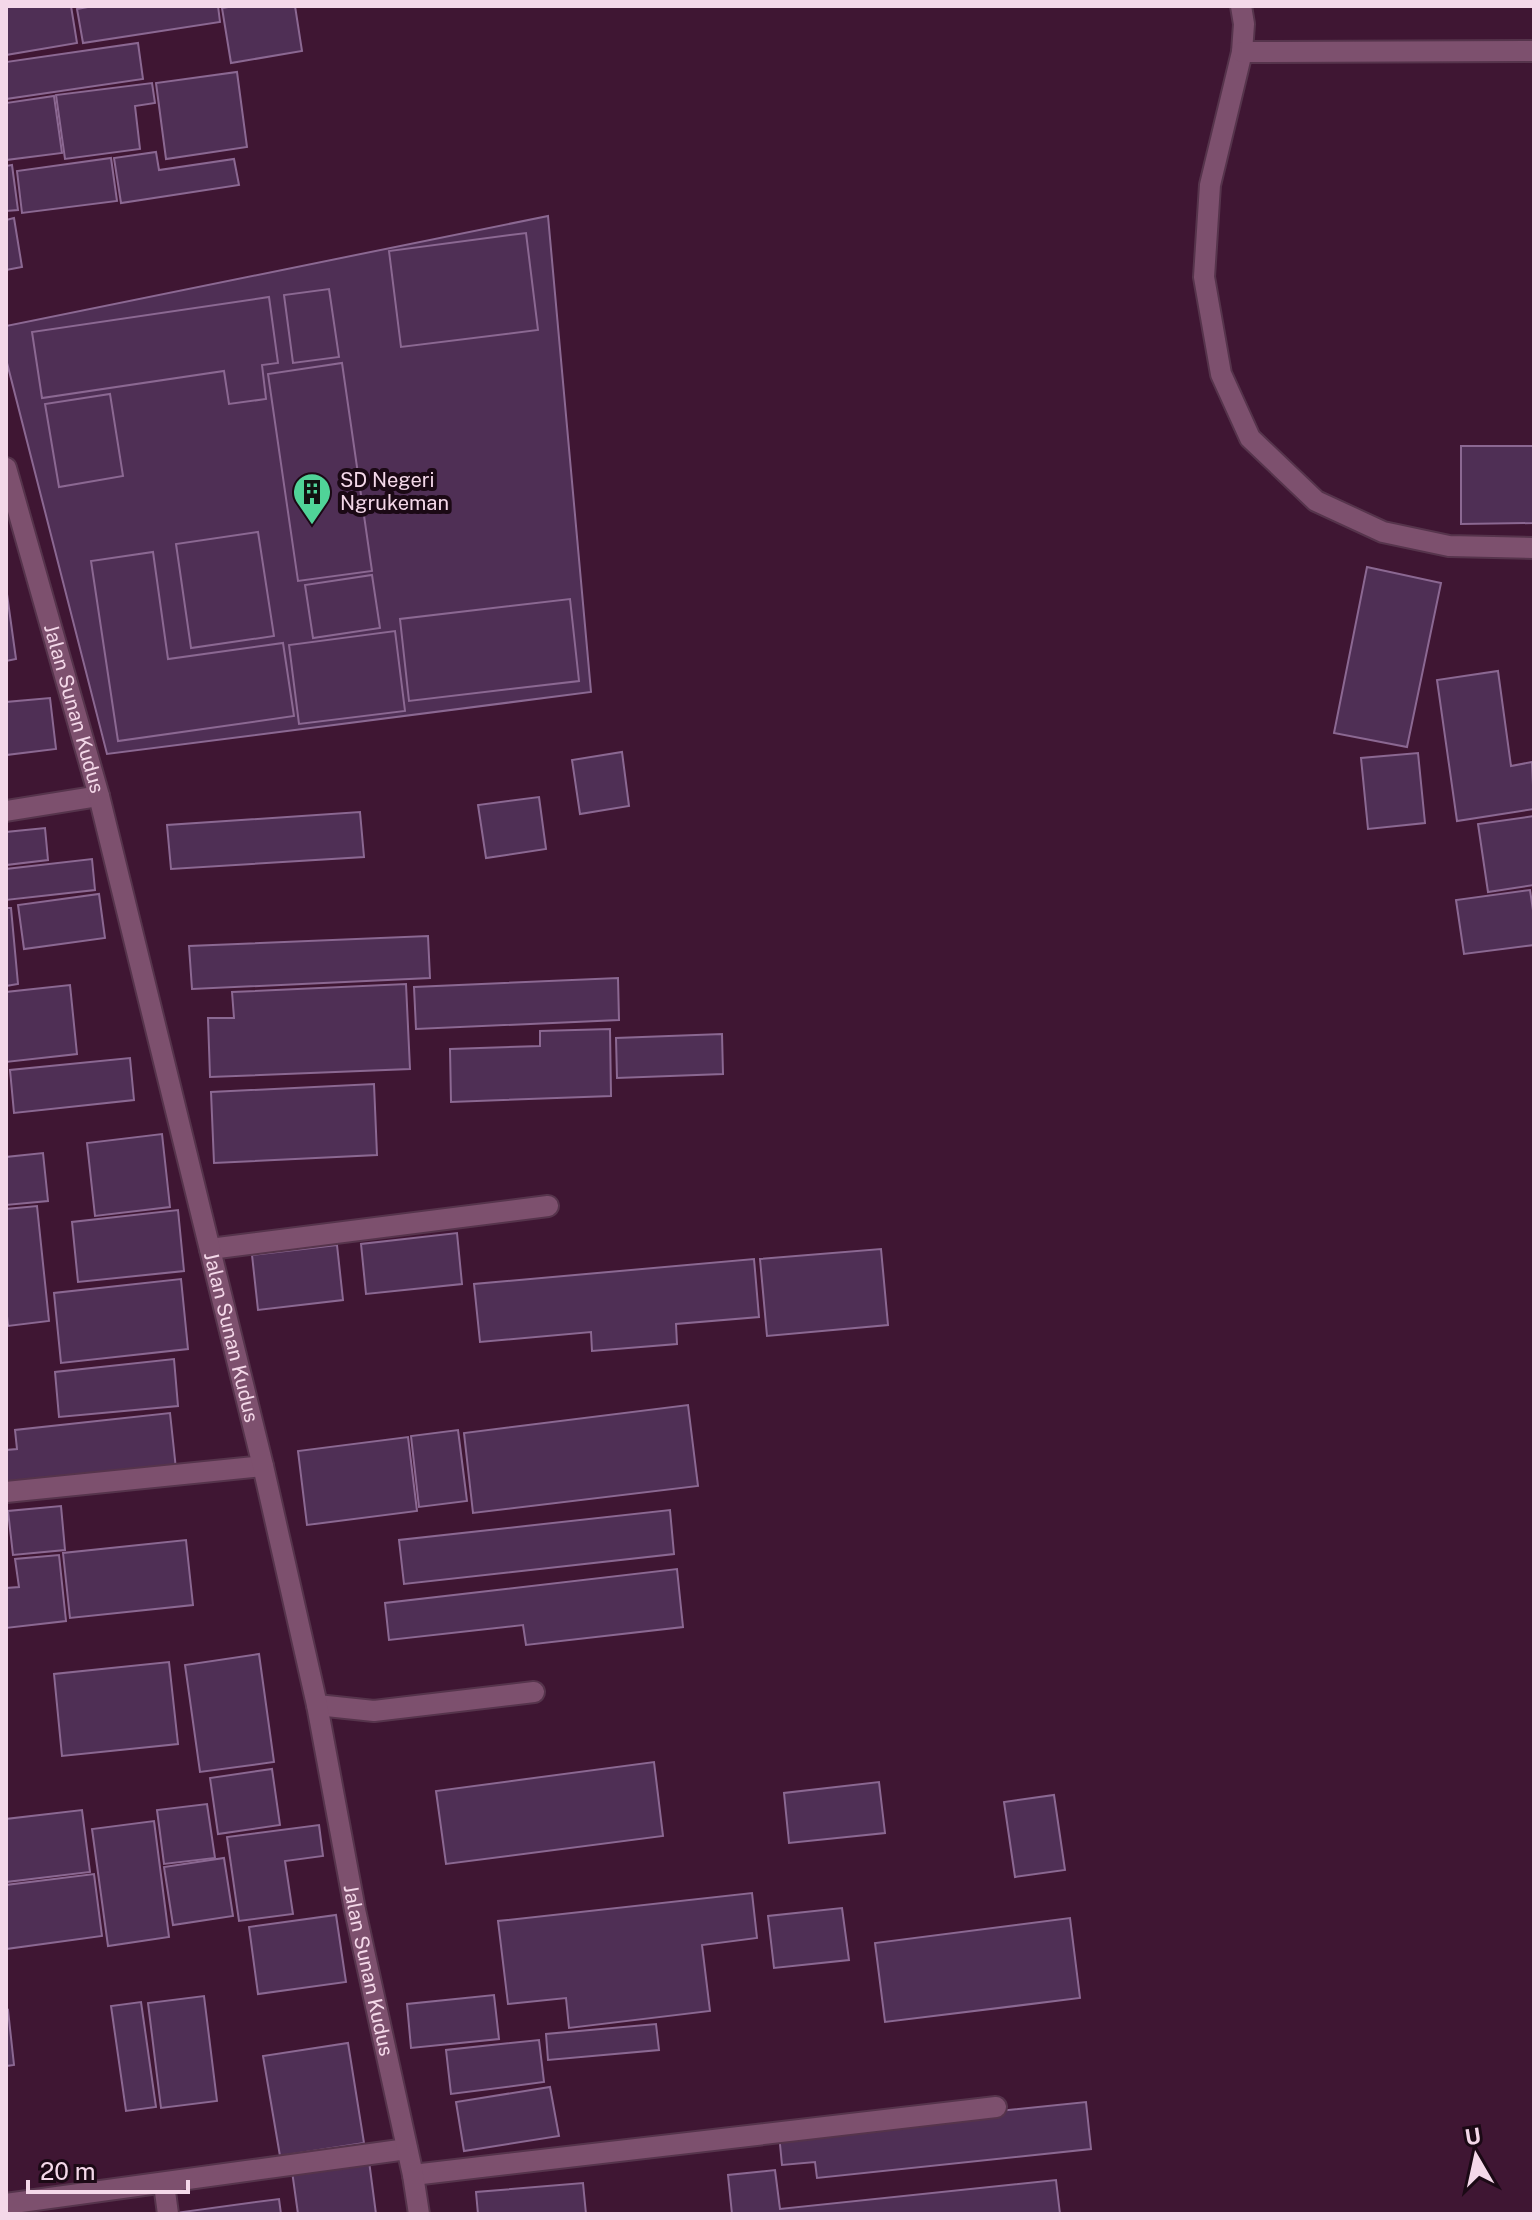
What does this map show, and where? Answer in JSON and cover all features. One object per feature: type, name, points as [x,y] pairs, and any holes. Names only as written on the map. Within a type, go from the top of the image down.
[{"type":"street","points":[[1241,6],[1244,24],[1242,52],[1210,185],[1204,277],[1221,374],[1250,438],[1316,501],[1383,532],[1449,546],[1534,548]]},
{"type":"street","points":[[1242,52],[1534,51]]},
{"type":"street","name":"Jalan Sunan Kudus","points":[[6,468],[99,796],[263,1466],[317,1705],[355,1910],[419,2214]]},
{"type":"street","points":[[6,811],[99,796]]},
{"type":"street","points":[[210,1249],[548,1206]]},
{"type":"street","points":[[6,1492],[263,1466]]},
{"type":"street","points":[[317,1705],[374,1711],[534,1692]]},
{"type":"street","points":[[413,2175],[996,2107]]},
{"type":"street","points":[[6,2204],[407,2149]]},
{"type":"street","points":[[164,2184],[168,2214]]},
{"type":"building","points":[[6,6],[71,6],[77,43],[6,55]]},
{"type":"building","points":[[93,6],[218,6],[220,22],[83,43],[77,9]]},
{"type":"building","points":[[295,6],[302,51],[231,63],[222,8]]},
{"type":"building","points":[[138,43],[143,79],[6,99],[6,62]]},
{"type":"building","points":[[237,72],[247,147],[166,159],[156,83]]},
{"type":"building","points":[[152,83],[155,103],[135,106],[140,149],[65,159],[56,95]]},
{"type":"building","points":[[54,96],[62,153],[6,160],[6,103]]},
{"type":"building","points":[[156,152],[159,170],[234,159],[239,185],[121,203],[114,158]]},
{"type":"building","points":[[111,158],[117,201],[22,213],[17,171]]},
{"type":"building","points":[[12,165],[18,210],[6,211],[6,166]]},
{"type":"building","name":"SD Negeri Ngrukeman","points":[[548,216],[591,692],[107,754],[6,359],[6,326]]},
{"type":"building","points":[[14,218],[22,267],[6,270],[6,220]]},
{"type":"building","points":[[526,233],[538,330],[401,347],[389,251]]},
{"type":"building","points":[[329,289],[339,357],[293,363],[284,295]]},
{"type":"building","points":[[269,297],[278,363],[262,365],[266,399],[229,404],[224,371],[42,398],[32,332]]},
{"type":"building","points":[[342,363],[372,571],[298,581],[268,374]]},
{"type":"building","points":[[110,394],[123,476],[59,487],[45,404]]},
{"type":"building","points":[[1461,446],[1534,446],[1534,523],[1461,524]]},
{"type":"building","points":[[258,532],[274,636],[191,648],[176,544]]},
{"type":"building","points":[[153,552],[168,659],[283,643],[294,716],[118,741],[91,561]]},
{"type":"building","points":[[1367,567],[1441,583],[1407,747],[1334,733]]},
{"type":"building","points":[[372,575],[380,628],[313,638],[305,585]]},
{"type":"building","points":[[6,587],[16,659],[6,661]]},
{"type":"building","points":[[570,599],[579,681],[409,701],[400,619]]},
{"type":"building","points":[[395,631],[405,711],[299,724],[289,645]]},
{"type":"building","points":[[1498,671],[1511,766],[1532,762],[1534,809],[1457,821],[1437,680]]},
{"type":"building","points":[[50,698],[56,749],[6,755],[6,702]]},
{"type":"building","points":[[622,752],[629,806],[580,814],[572,760]]},
{"type":"building","points":[[1418,753],[1425,823],[1368,829],[1361,758]]},
{"type":"building","points":[[539,797],[546,849],[486,858],[478,805]]},
{"type":"building","points":[[360,812],[364,857],[171,869],[167,825]]},
{"type":"building","points":[[1534,816],[1534,885],[1488,892],[1478,824]]},
{"type":"building","points":[[45,828],[48,860],[6,865],[6,832]]},
{"type":"building","points":[[92,859],[95,890],[6,900],[6,869]]},
{"type":"building","points":[[1530,890],[1534,945],[1464,954],[1456,900]]},
{"type":"building","points":[[99,894],[105,938],[24,949],[18,905]]},
{"type":"building","points":[[6,908],[11,908],[18,984],[6,986]]},
{"type":"building","points":[[428,936],[430,978],[192,989],[189,946]]},
{"type":"building","points":[[618,978],[619,1020],[416,1029],[414,987]]},
{"type":"building","points":[[406,984],[410,1069],[210,1077],[208,1018],[234,1018],[232,992]]},
{"type":"building","points":[[70,985],[77,1054],[6,1062],[6,992]]},
{"type":"building","points":[[610,1029],[611,1096],[451,1102],[450,1049],[540,1046],[540,1031]]},
{"type":"building","points":[[722,1034],[723,1074],[617,1078],[616,1038]]},
{"type":"building","points":[[130,1058],[134,1100],[14,1113],[10,1070]]},
{"type":"building","points":[[374,1084],[377,1155],[214,1163],[211,1092]]},
{"type":"building","points":[[162,1134],[170,1207],[95,1216],[87,1143]]},
{"type":"building","points":[[43,1153],[48,1201],[6,1205],[6,1157]]},
{"type":"building","points":[[37,1206],[49,1321],[8,1326],[6,1209]]},
{"type":"building","points":[[178,1210],[184,1271],[78,1282],[72,1222]]},
{"type":"building","points":[[457,1233],[462,1284],[366,1294],[361,1244]]},
{"type":"building","points":[[337,1245],[343,1300],[258,1310],[252,1255]]},
{"type":"building","points":[[881,1249],[888,1325],[767,1336],[760,1259]]},
{"type":"building","points":[[754,1259],[759,1317],[676,1324],[677,1344],[592,1351],[591,1332],[480,1342],[474,1284]]},
{"type":"building","points":[[181,1279],[188,1349],[61,1363],[54,1293]]},
{"type":"building","points":[[174,1359],[178,1406],[59,1417],[55,1372]]},
{"type":"building","points":[[688,1405],[698,1486],[473,1513],[464,1433]]},
{"type":"building","points":[[170,1413],[176,1469],[6,1487],[6,1450],[17,1449],[15,1430]]},
{"type":"building","points":[[458,1430],[467,1501],[419,1507],[411,1436]]},
{"type":"building","points":[[408,1437],[417,1511],[307,1525],[298,1451]]},
{"type":"building","points":[[61,1506],[65,1550],[13,1555],[8,1511]]},
{"type":"building","points":[[670,1510],[674,1554],[404,1584],[399,1540]]},
{"type":"building","points":[[186,1540],[193,1605],[70,1618],[63,1553]]},
{"type":"building","points":[[59,1555],[66,1621],[6,1628],[6,1588],[19,1587],[15,1559]]},
{"type":"building","points":[[677,1569],[683,1627],[526,1645],[523,1625],[389,1640],[385,1603]]},
{"type":"building","points":[[259,1654],[274,1762],[200,1772],[185,1665]]},
{"type":"building","points":[[169,1662],[178,1744],[62,1756],[54,1674]]},
{"type":"building","points":[[654,1762],[663,1836],[446,1864],[436,1791]]},
{"type":"building","points":[[272,1769],[280,1825],[218,1834],[210,1778]]},
{"type":"building","points":[[879,1782],[885,1833],[789,1843],[784,1793]]},
{"type":"building","points":[[1054,1795],[1065,1870],[1015,1877],[1004,1802]]},
{"type":"building","points":[[207,1804],[215,1858],[164,1864],[157,1810]]},
{"type":"building","points":[[82,1810],[90,1872],[6,1882],[6,1819]]},
{"type":"building","points":[[154,1821],[169,1937],[108,1946],[92,1829]]},
{"type":"building","points":[[319,1825],[323,1856],[285,1861],[293,1914],[239,1921],[227,1837]]},
{"type":"building","points":[[224,1858],[233,1916],[173,1925],[164,1867]]},
{"type":"building","points":[[94,1874],[102,1936],[6,1949],[6,1885]]},
{"type":"building","points":[[752,1893],[757,1938],[702,1945],[710,2011],[569,2028],[566,1998],[508,2004],[498,1921]]},
{"type":"building","points":[[842,1908],[849,1960],[774,1968],[768,1916]]},
{"type":"building","points":[[336,1915],[346,1982],[258,1994],[249,1927]]},
{"type":"building","points":[[1070,1918],[1080,1998],[885,2022],[875,1943]]},
{"type":"building","points":[[494,1995],[499,2039],[411,2048],[407,2004]]},
{"type":"building","points":[[204,1996],[217,2101],[161,2108],[148,2003]]},
{"type":"building","points":[[141,2002],[156,2107],[126,2111],[111,2006]]},
{"type":"building","points":[[6,2011],[14,2065],[6,2066]]},
{"type":"building","points":[[656,2024],[659,2050],[548,2060],[546,2034]]},
{"type":"building","points":[[539,2040],[544,2082],[451,2094],[446,2050]]},
{"type":"building","points":[[348,2043],[364,2143],[280,2156],[263,2056]]},
{"type":"building","points":[[550,2087],[559,2136],[464,2151],[456,2102]]},
{"type":"building","points":[[1086,2102],[1091,2149],[817,2178],[815,2162],[782,2165],[779,2134]]},
{"type":"building","points":[[369,2161],[376,2214],[298,2214],[292,2171]]},
{"type":"building","points":[[775,2170],[780,2209],[1056,2180],[1060,2214],[732,2214],[728,2175]]},
{"type":"building","points":[[583,2183],[586,2214],[478,2214],[476,2192]]},
{"type":"building","points":[[279,2199],[281,2214],[175,2214],[175,2213]]},
{"type":"place","name":"SD Negeri Ngrukeman","points":[[312,526]]}]
